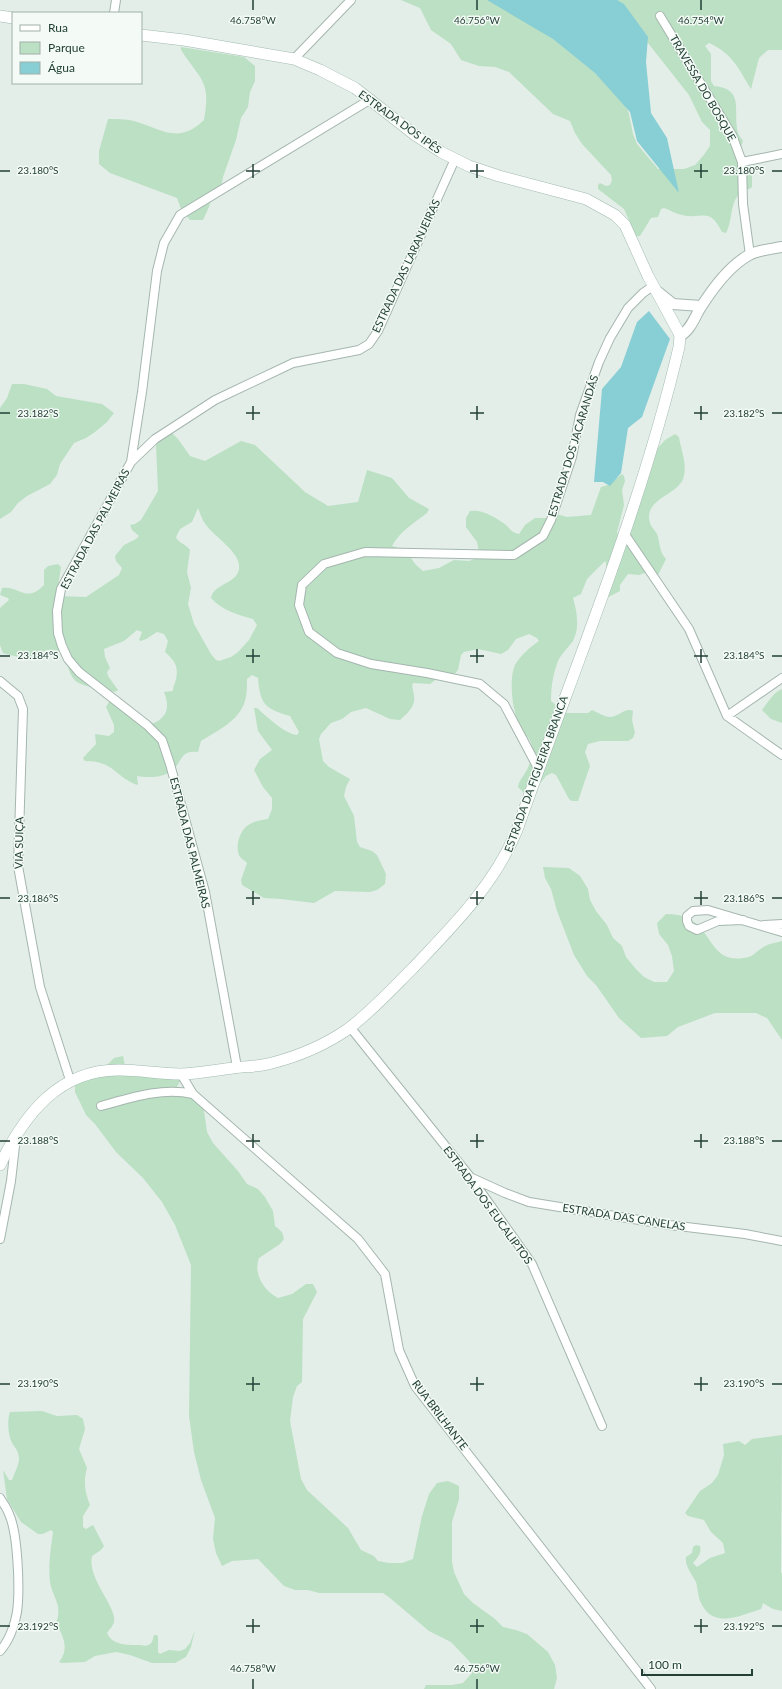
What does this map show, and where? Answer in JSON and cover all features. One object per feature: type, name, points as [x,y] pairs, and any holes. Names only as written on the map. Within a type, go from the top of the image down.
[{"type":"main road","points":[[0,16],[12,18]]},
{"type":"main road","name":"ESTRADA DOS IPÊS","points":[[142,35],[184,40],[294,59],[320,70],[355,88],[371,99],[415,135],[441,152],[469,166],[499,176],[586,199],[615,215],[625,225],[654,288],[676,326],[680,336]]},
{"type":"main road","name":"ESTRADA DA FIGUEIRA BRANCA","points":[[0,1165],[17,1132],[42,1100],[70,1080],[94,1073],[118,1069],[181,1074],[237,1067],[250,1068],[291,1058],[329,1041],[350,1027],[379,1003],[444,936],[498,869],[514,837],[624,533],[657,432],[680,336]]},
{"type":"street","points":[[114,12],[116,0]]},
{"type":"street","points":[[294,59],[351,0]]},
{"type":"street","name":"TRAVESSA DO BOSQUE","points":[[660,16],[732,135],[742,162],[743,204],[750,255]]},
{"type":"street","name":"ESTRADA DAS PALMEIRAS","points":[[237,1067],[204,892],[170,764],[162,740],[147,725],[79,672],[68,659],[58,633],[57,611],[61,589],[131,462],[142,392],[157,271],[164,243],[180,215],[371,99]]},
{"type":"street","points":[[742,162],[782,154]]},
{"type":"street","name":"ESTRADA DAS LARANJEIRAS","points":[[131,462],[155,439],[216,400],[293,363],[358,350],[369,344],[378,331],[455,159]]},
{"type":"street","name":"ESTRADA DA FIGUEIRA BRANCA","points":[[680,336],[688,329],[702,306],[722,279],[750,255],[782,247]]},
{"type":"street","points":[[654,288],[674,304],[702,306]]},
{"type":"street","name":"ESTRADA DOS JACARANDÁS","points":[[538,768],[504,704],[480,684],[427,673],[371,664],[337,653],[309,632],[299,605],[302,585],[324,564],[365,552],[514,555],[542,536],[552,520],[572,456],[580,415],[599,362],[610,338],[628,308],[642,293],[654,288]]},
{"type":"street","points":[[624,533],[689,629],[727,716],[782,755]]},
{"type":"street","points":[[727,716],[782,678]]},
{"type":"street","name":"VIA SUIÇA","points":[[0,681],[18,696],[23,709],[18,866],[40,987],[70,1080]]},
{"type":"street","points":[[743,920],[718,921],[697,930],[689,926],[687,916],[693,911],[708,910],[743,920],[757,925],[782,932]]},
{"type":"street","points":[[757,925],[782,924]]},
{"type":"street","name":"ESTRADA DOS EUCALIPTOS","points":[[350,1027],[471,1178],[532,1264],[602,1426]]},
{"type":"street","name":"RUA BRILHANTE","points":[[181,1074],[192,1094],[358,1239],[385,1274],[399,1350],[415,1386],[651,1689]]},
{"type":"street","points":[[101,1106],[144,1094],[179,1091],[192,1094]]},
{"type":"street","points":[[0,1238],[13,1166],[17,1132]]},
{"type":"street","name":"ESTRADA DAS CANELAS","points":[[471,1178],[529,1202],[670,1225],[745,1234],[782,1241]]},
{"type":"street","points":[[0,1498],[10,1514],[15,1532],[17,1612],[6,1644],[0,1651]]},
{"type":"green space","points":[[401,0],[496,0],[526,17],[593,71],[625,102],[637,144],[658,169],[684,169],[695,165],[710,146],[710,130],[702,122],[689,95],[614,0],[782,0],[782,50],[768,50],[759,58],[751,89],[734,62],[724,52],[709,43],[705,46],[711,54],[711,81],[714,86],[724,88],[734,97],[736,103],[738,133],[743,141],[739,152],[743,170],[752,175],[752,187],[741,192],[737,196],[726,233],[722,232],[713,219],[709,217],[682,215],[664,208],[661,209],[658,217],[651,218],[640,236],[636,236],[624,209],[598,189],[598,185],[600,183],[606,186],[610,185],[612,180],[611,175],[582,144],[570,121],[553,114],[509,72],[495,67],[479,66],[461,60],[451,44],[431,30],[420,8]]},
{"type":"green space","points":[[181,47],[244,57],[255,66],[255,81],[250,92],[248,107],[241,118],[236,140],[223,177],[221,188],[212,196],[203,220],[190,220],[181,209],[177,198],[110,173],[99,164],[99,151],[108,119],[124,119],[134,121],[170,133],[186,132],[195,128],[204,120],[206,107],[205,88],[199,75],[181,50]]},
{"type":"green space","points":[[12,384],[24,384],[47,389],[56,396],[102,404],[114,413],[107,422],[95,432],[74,443],[60,464],[57,475],[50,484],[27,496],[18,503],[11,512],[0,519],[0,408],[7,398]]},
{"type":"green space","points":[[165,433],[172,433],[190,456],[205,461],[241,441],[255,445],[305,492],[328,506],[358,502],[367,470],[392,478],[409,498],[429,509],[427,513],[403,532],[392,546],[405,550],[416,565],[423,571],[439,568],[454,560],[469,561],[480,557],[477,542],[466,527],[466,518],[470,511],[479,511],[494,517],[513,532],[519,534],[525,525],[535,518],[549,518],[556,514],[567,517],[591,515],[601,487],[608,485],[622,474],[625,481],[622,490],[624,505],[617,532],[618,535],[650,457],[665,440],[675,434],[679,437],[684,458],[685,468],[683,479],[674,490],[661,498],[651,508],[649,515],[651,524],[657,534],[661,550],[666,559],[658,575],[653,570],[639,575],[628,574],[620,585],[620,591],[601,601],[606,574],[605,561],[587,579],[581,594],[573,598],[577,614],[577,630],[573,641],[558,661],[552,686],[551,701],[556,705],[556,708],[557,706],[567,713],[588,713],[592,710],[608,717],[613,717],[627,710],[633,711],[632,720],[635,733],[633,738],[628,741],[600,741],[588,744],[585,752],[590,766],[578,801],[572,801],[569,799],[556,775],[552,773],[546,776],[530,796],[526,795],[518,787],[527,770],[532,747],[529,739],[518,723],[512,697],[512,679],[513,671],[517,662],[532,646],[539,641],[537,638],[529,634],[516,639],[508,650],[501,654],[478,649],[464,652],[461,655],[458,670],[449,680],[438,678],[430,684],[413,683],[414,703],[400,720],[390,719],[366,708],[351,712],[342,719],[331,723],[321,734],[319,739],[323,761],[329,767],[350,779],[344,796],[354,816],[357,842],[360,847],[372,851],[377,855],[386,874],[385,884],[377,890],[370,892],[335,891],[314,903],[264,898],[242,885],[241,880],[247,863],[238,853],[239,839],[246,826],[256,821],[268,819],[272,809],[272,798],[263,787],[254,770],[260,759],[272,750],[258,731],[254,708],[257,708],[276,724],[292,734],[297,735],[299,732],[290,716],[275,711],[265,704],[260,694],[258,678],[252,675],[247,679],[245,701],[238,714],[227,725],[201,741],[198,752],[188,752],[183,756],[174,769],[161,776],[137,776],[137,785],[102,763],[85,761],[83,758],[96,744],[95,734],[109,736],[114,732],[114,725],[106,707],[109,702],[114,702],[151,724],[157,722],[164,715],[167,702],[164,692],[173,691],[177,670],[171,658],[165,652],[168,641],[164,634],[157,632],[141,641],[139,640],[142,632],[137,630],[124,641],[104,649],[105,657],[110,668],[107,672],[108,676],[118,690],[115,692],[79,683],[72,676],[64,658],[57,651],[47,650],[31,657],[21,657],[3,653],[0,645],[0,608],[9,600],[8,598],[0,595],[2,588],[13,589],[27,594],[32,593],[44,585],[44,570],[48,566],[58,564],[61,567],[57,593],[59,596],[86,597],[119,575],[122,568],[116,561],[115,556],[124,545],[139,536],[132,530],[130,525],[141,520],[158,491],[156,445],[158,439]],"holes":[[[198,508],[206,525],[235,554],[239,565],[236,576],[217,589],[211,598],[225,609],[235,614],[253,619],[257,625],[249,640],[238,652],[231,657],[219,661],[216,660],[211,654],[194,624],[188,604],[191,588],[187,572],[190,550],[178,541],[176,537],[180,529],[192,522]]]},
{"type":"green space","points":[[782,689],[782,723],[771,719],[762,710],[773,695]]},
{"type":"green space","points":[[543,867],[569,868],[580,876],[588,889],[590,900],[596,911],[607,925],[613,938],[622,946],[626,957],[644,977],[654,982],[667,982],[674,971],[672,956],[668,945],[659,934],[657,923],[666,914],[678,915],[690,919],[703,931],[718,951],[725,956],[733,958],[749,957],[766,946],[782,941],[782,1040],[767,1018],[756,1013],[715,1013],[678,1027],[667,1036],[641,1038],[619,1018],[596,985],[587,976],[574,955],[557,911],[551,889],[545,878]]},
{"type":"green space","points":[[123,1056],[125,1066],[179,1078],[180,1081],[176,1089],[193,1097],[201,1104],[204,1111],[207,1132],[213,1143],[238,1171],[247,1184],[258,1189],[265,1197],[273,1211],[275,1226],[282,1232],[284,1239],[280,1244],[259,1258],[257,1270],[261,1281],[268,1291],[278,1298],[292,1294],[306,1284],[313,1284],[317,1292],[303,1319],[302,1382],[297,1386],[293,1397],[290,1421],[301,1479],[307,1490],[348,1528],[361,1550],[374,1556],[378,1561],[402,1563],[413,1559],[422,1516],[429,1494],[437,1483],[448,1481],[459,1486],[459,1499],[452,1522],[452,1562],[454,1572],[464,1594],[503,1627],[527,1634],[548,1652],[555,1665],[557,1678],[554,1689],[424,1689],[426,1685],[452,1685],[463,1683],[472,1673],[470,1662],[451,1642],[429,1631],[383,1593],[319,1593],[308,1590],[295,1590],[284,1586],[258,1559],[232,1561],[222,1566],[216,1553],[213,1539],[215,1518],[201,1480],[194,1452],[189,1416],[191,1265],[175,1225],[162,1202],[143,1178],[116,1152],[95,1124],[86,1115],[75,1092],[75,1082],[103,1069],[114,1058]]},
{"type":"green space","points":[[42,1411],[57,1416],[77,1415],[83,1419],[85,1429],[79,1449],[87,1468],[85,1487],[90,1505],[83,1516],[83,1527],[86,1529],[93,1525],[104,1546],[92,1556],[92,1565],[94,1574],[114,1616],[114,1622],[107,1633],[109,1637],[120,1644],[146,1646],[152,1642],[154,1635],[157,1635],[158,1652],[160,1654],[169,1650],[180,1651],[185,1649],[190,1643],[195,1630],[191,1647],[186,1657],[175,1663],[152,1663],[130,1655],[116,1652],[95,1656],[85,1662],[59,1662],[65,1647],[63,1637],[56,1623],[58,1606],[51,1588],[49,1576],[53,1532],[51,1530],[43,1534],[38,1534],[21,1522],[7,1499],[3,1470],[9,1480],[12,1480],[19,1461],[17,1450],[12,1443],[9,1432],[8,1419],[10,1412]]},
{"type":"green space","points":[[782,1435],[782,1611],[773,1609],[763,1603],[761,1609],[737,1617],[720,1618],[713,1616],[706,1611],[701,1603],[696,1582],[688,1567],[686,1557],[692,1553],[693,1547],[696,1545],[700,1546],[700,1554],[693,1563],[697,1567],[710,1558],[725,1553],[723,1543],[711,1532],[704,1520],[688,1516],[685,1513],[700,1491],[712,1483],[718,1475],[724,1455],[723,1444],[739,1441],[745,1445],[752,1439]]},
{"type":"water","points":[[487,0],[617,0],[624,4],[648,37],[646,62],[651,113],[667,138],[679,193],[637,141],[630,112],[595,73],[553,39]]},
{"type":"water","points":[[649,311],[670,339],[642,417],[628,428],[621,473],[610,486],[603,482],[594,482],[602,389],[621,367],[637,322]]}]
